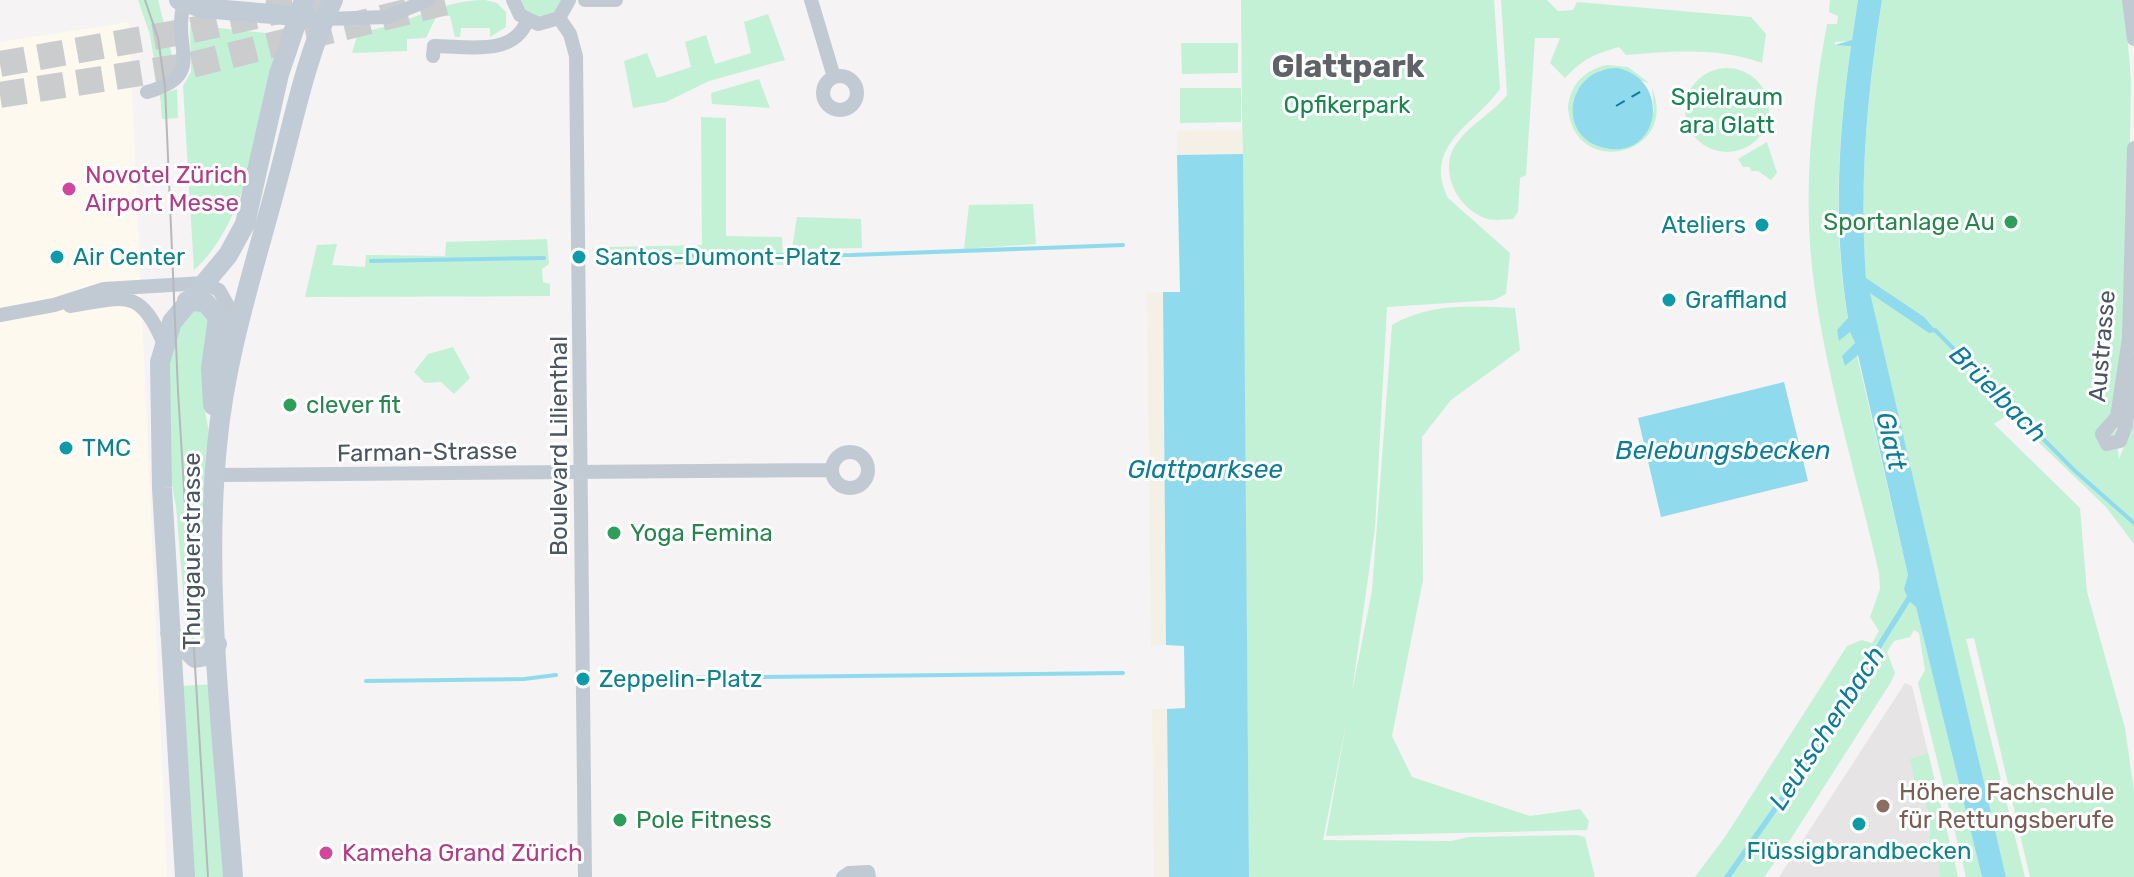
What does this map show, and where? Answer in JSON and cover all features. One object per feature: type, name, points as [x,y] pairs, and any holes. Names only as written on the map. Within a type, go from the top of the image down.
[{"type":"main road","name":"Thurgauerstrasse","points":[[233,877],[217,644],[215,475],[219,429],[236,329],[324,19],[333,0]]},
{"type":"main road","points":[[181,2],[300,8],[324,19]]},
{"type":"main road","name":"Thurgauerstrasse","points":[[185,877],[158,380],[163,342],[187,301],[233,248],[245,224],[279,74],[300,8]]},
{"type":"main road","points":[[187,301],[205,302],[218,317],[211,368],[214,411],[219,429]]},
{"type":"main road","points":[[170,633],[182,648],[198,658],[210,654],[217,644]]},
{"type":"street","points":[[324,19],[387,17],[428,0]]},
{"type":"street","points":[[513,0],[527,21],[538,24],[559,18],[569,0]]},
{"type":"street","points":[[585,0],[616,0]]},
{"type":"street","points":[[811,0],[834,77]]},
{"type":"street","points":[[2129,0],[2134,39]]},
{"type":"street","points":[[147,92],[172,84],[181,75],[184,57],[178,27],[181,2]]},
{"type":"street","name":"Boulevard Lilienthal","points":[[559,18],[570,34],[576,56],[585,877]]},
{"type":"street","points":[[433,56],[434,46],[506,45],[522,34],[527,21]]},
{"type":"street","name":"Austrasse","points":[[2134,148],[2129,338],[2117,417],[2102,434],[2107,444],[2120,441],[2126,425],[2134,360]]},
{"type":"street","points":[[54,305],[104,289],[204,283],[219,290],[229,315],[214,386]]},
{"type":"street","points":[[0,315],[54,305],[131,300],[151,314],[163,342]]},
{"type":"street","name":"Farman-Strasse","points":[[215,475],[831,470]]},
{"type":"street","points":[[843,877],[859,872],[868,872],[869,877]]},
{"type":"shaded area","points":[[129,22],[167,877],[0,877],[0,42]]},
{"type":"shaded area","name":"Höhere Fachschule für Rettungsberufe","points":[[1905,683],[1912,686],[1958,877],[1779,877]]},
{"type":"green space","points":[[138,0],[158,0],[175,67],[157,78],[150,35]]},
{"type":"green space","points":[[485,0],[497,3],[506,12],[506,27],[490,37],[490,28],[461,28],[460,37],[455,37],[450,16],[437,15],[426,38],[407,39],[407,51],[352,53],[358,32],[391,25],[452,4]]},
{"type":"green space","points":[[521,0],[562,0],[555,12],[535,17],[525,10]]},
{"type":"green space","name":"Opfikerpark","points":[[1241,0],[1494,0],[1500,89],[1446,150],[1442,180],[1448,198],[1510,253],[1506,294],[1494,300],[1387,307],[1375,528],[1352,692],[1372,591],[1392,325],[1436,309],[1515,308],[1520,350],[1451,400],[1422,437],[1423,580],[1392,736],[1412,777],[1530,816],[1580,809],[1589,821],[1587,830],[1326,836],[1347,720],[1323,840],[1451,841],[1469,837],[1577,835],[1585,837],[1595,877],[1249,877]]},
{"type":"green space","points":[[1501,0],[1547,0],[1558,11],[1573,10],[1577,2],[1751,17],[1766,34],[1762,63],[1712,52],[1626,55],[1619,47],[1590,58],[1565,78],[1550,63],[1560,38],[1535,38],[1526,175],[1520,178],[1518,212],[1513,219],[1488,219],[1467,207],[1459,198],[1453,187],[1449,165],[1451,153],[1462,136],[1507,95]]},
{"type":"green space","points":[[1830,0],[1858,0],[1852,41],[1835,42],[1835,45],[1851,45],[1843,114],[1838,216],[1848,319],[1837,331],[1840,340],[1850,331],[1855,344],[1843,356],[1845,366],[1857,355],[1908,575],[1907,596],[1794,777],[1732,868],[1724,877],[1695,877],[1725,837],[1847,646],[1862,640],[1872,643],[1879,631],[1870,617],[1880,589],[1879,573],[1830,374],[1811,256],[1809,169],[1814,111],[1827,24],[1837,24],[1838,16],[1829,12]]},
{"type":"green space","points":[[1882,0],[2124,0],[2131,79],[2127,310],[2113,412],[2119,459],[2134,422],[2134,544],[2106,507],[2009,414],[1994,424],[2080,508],[2087,592],[2125,728],[2134,791],[2134,877],[2030,877],[1974,638],[1966,639],[2025,877],[2006,877],[1866,279],[1863,207],[1866,139]]},
{"type":"green space","points":[[768,14],[785,60],[709,81],[666,102],[633,108],[624,61],[647,53],[657,78],[691,67],[685,42],[706,35],[715,64],[751,53],[744,22]]},
{"type":"green space","points":[[190,25],[266,33],[276,44],[258,134],[240,196],[213,249],[194,270],[183,86],[191,72]]},
{"type":"green space","points":[[1181,43],[1238,43],[1238,73],[1182,74]]},
{"type":"green space","points":[[1607,65],[1628,67],[1649,83],[1601,70],[1586,79],[1576,93],[1596,145],[1613,149],[1654,111],[1652,88],[1657,111],[1652,130],[1639,143],[1623,150],[1605,151],[1588,145],[1574,131],[1568,108],[1572,92],[1580,80],[1591,71]]},
{"type":"green space","name":"Spielraum ara Glatt","points":[[1719,68],[1735,68],[1751,75],[1762,86],[1769,110],[1766,126],[1757,140],[1735,152],[1719,152],[1703,145],[1692,134],[1685,118],[1685,102],[1692,86],[1703,75]]},
{"type":"green space","points":[[759,79],[770,108],[712,104],[711,93]]},
{"type":"green space","points":[[1180,88],[1241,88],[1241,122],[1180,123]]},
{"type":"green space","points":[[177,89],[178,118],[162,119],[160,95]]},
{"type":"green space","points":[[701,117],[726,118],[726,236],[782,237],[783,265],[609,264],[609,247],[702,245]]},
{"type":"green space","points":[[1767,142],[1777,173],[1771,180],[1758,171],[1751,171],[1750,167],[1743,167],[1738,159]]},
{"type":"green space","points":[[1033,204],[1036,244],[964,249],[969,205]]},
{"type":"green space","points":[[797,217],[861,219],[862,248],[792,249]]},
{"type":"green space","points":[[547,239],[549,264],[542,269],[543,282],[550,284],[550,296],[305,297],[317,245],[337,244],[332,265],[365,267],[366,255],[445,256],[446,242]]},
{"type":"green space","points":[[193,309],[209,313],[204,405],[209,433],[210,638],[187,639],[165,403],[172,348],[180,326]]},
{"type":"green space","points":[[453,347],[470,378],[454,394],[441,382],[425,383],[414,372],[428,354]]},
{"type":"green space","points":[[1910,602],[1916,607],[1982,877],[1966,877],[1918,683],[1925,670],[1919,633],[1914,630],[1910,637],[1894,641],[1887,652],[1895,673],[1891,682],[1764,877],[1731,877],[1800,778]]},
{"type":"green space","points":[[213,684],[225,877],[194,877],[182,686]]},
{"type":"green space","points":[[1928,753],[1958,877],[1940,877],[1938,855],[1930,844],[1930,814],[1915,782],[1910,759]]},
{"type":"sand","points":[[1242,130],[1243,154],[1177,155],[1177,131]]},
{"type":"sand","points":[[1163,292],[1166,645],[1151,646],[1147,293]]},
{"type":"sand","points":[[1152,709],[1167,709],[1169,877],[1154,877]]},
{"type":"water","points":[[1858,0],[1882,0],[1866,139],[1863,208],[1866,278],[1924,317],[1937,332],[1929,333],[1870,293],[2006,877],[1982,877],[1916,607],[1910,602],[1800,778],[1731,877],[1724,877],[1794,777],[1907,596],[1904,589],[1908,575],[1858,355],[1845,366],[1842,356],[1855,343],[1850,332],[1839,341],[1837,330],[1848,318],[1840,250],[1839,182],[1851,46],[1835,45],[1852,40]]},
{"type":"water","points":[[1618,68],[1635,76],[1647,88],[1652,102],[1652,117],[1647,131],[1638,142],[1623,149],[1605,148],[1589,142],[1573,118],[1573,104],[1578,90],[1587,79],[1600,71]]},
{"type":"water","name":"Glattparksee","points":[[1243,154],[1249,877],[1169,877],[1167,709],[1185,708],[1184,646],[1166,645],[1163,292],[1180,292],[1177,155]]},
{"type":"water","name":"Belebungsbecken","points":[[1784,382],[1808,481],[1661,517],[1638,418]]},
{"type":"waterway","points":[[612,256],[852,255],[1123,245]]},
{"type":"waterway","points":[[371,261],[544,258]]},
{"type":"waterway","name":"Brüelbach","points":[[1935,330],[2075,471],[2134,523]]},
{"type":"waterway","points":[[610,674],[661,678],[1123,673]]},
{"type":"waterway","points":[[366,681],[524,679],[556,675]]},
{"type":"ferry route","points":[[1616,106],[1645,89]]},
{"type":"tunnel","points":[[0,64],[188,31],[328,0]]},
{"type":"tunnel","points":[[0,95],[191,65],[455,0]]},
{"type":"tram line","points":[[145,0],[158,38],[165,87],[178,391],[208,877]]},
{"type":"place","name":"Novotel Zürich Airport Messe","points":[[69,189]]},
{"type":"place","name":"Sportanlage Au","points":[[2011,222]]},
{"type":"place","name":"Ateliers","points":[[1762,225]]},
{"type":"place","name":"Air Center","points":[[57,257]]},
{"type":"place","name":"Santos-Dumont-Platz","points":[[579,257]]},
{"type":"place","name":"Graffland","points":[[1669,300]]},
{"type":"place","name":"clever fit","points":[[290,405]]},
{"type":"place","name":"TMC","points":[[66,448]]},
{"type":"place","name":"Yoga Femina","points":[[614,533]]},
{"type":"place","name":"Zeppelin-Platz","points":[[583,679]]},
{"type":"place","name":"Höhere Fachschule für Rettungsberufe","points":[[1883,806]]},
{"type":"place","name":"Pole Fitness","points":[[620,820]]},
{"type":"place","name":"Flüssigbrandbecken","points":[[1859,824]]},
{"type":"place","name":"Kameha Grand Zürich","points":[[326,853]]},
{"type":"district","name":"Glattpark","points":[[1348,66]]},
{"type":"water label","name":"Glatt","points":[[1891,441]]},
{"type":"water label","name":"Leutschenbach","points":[[1827,728]]}]
